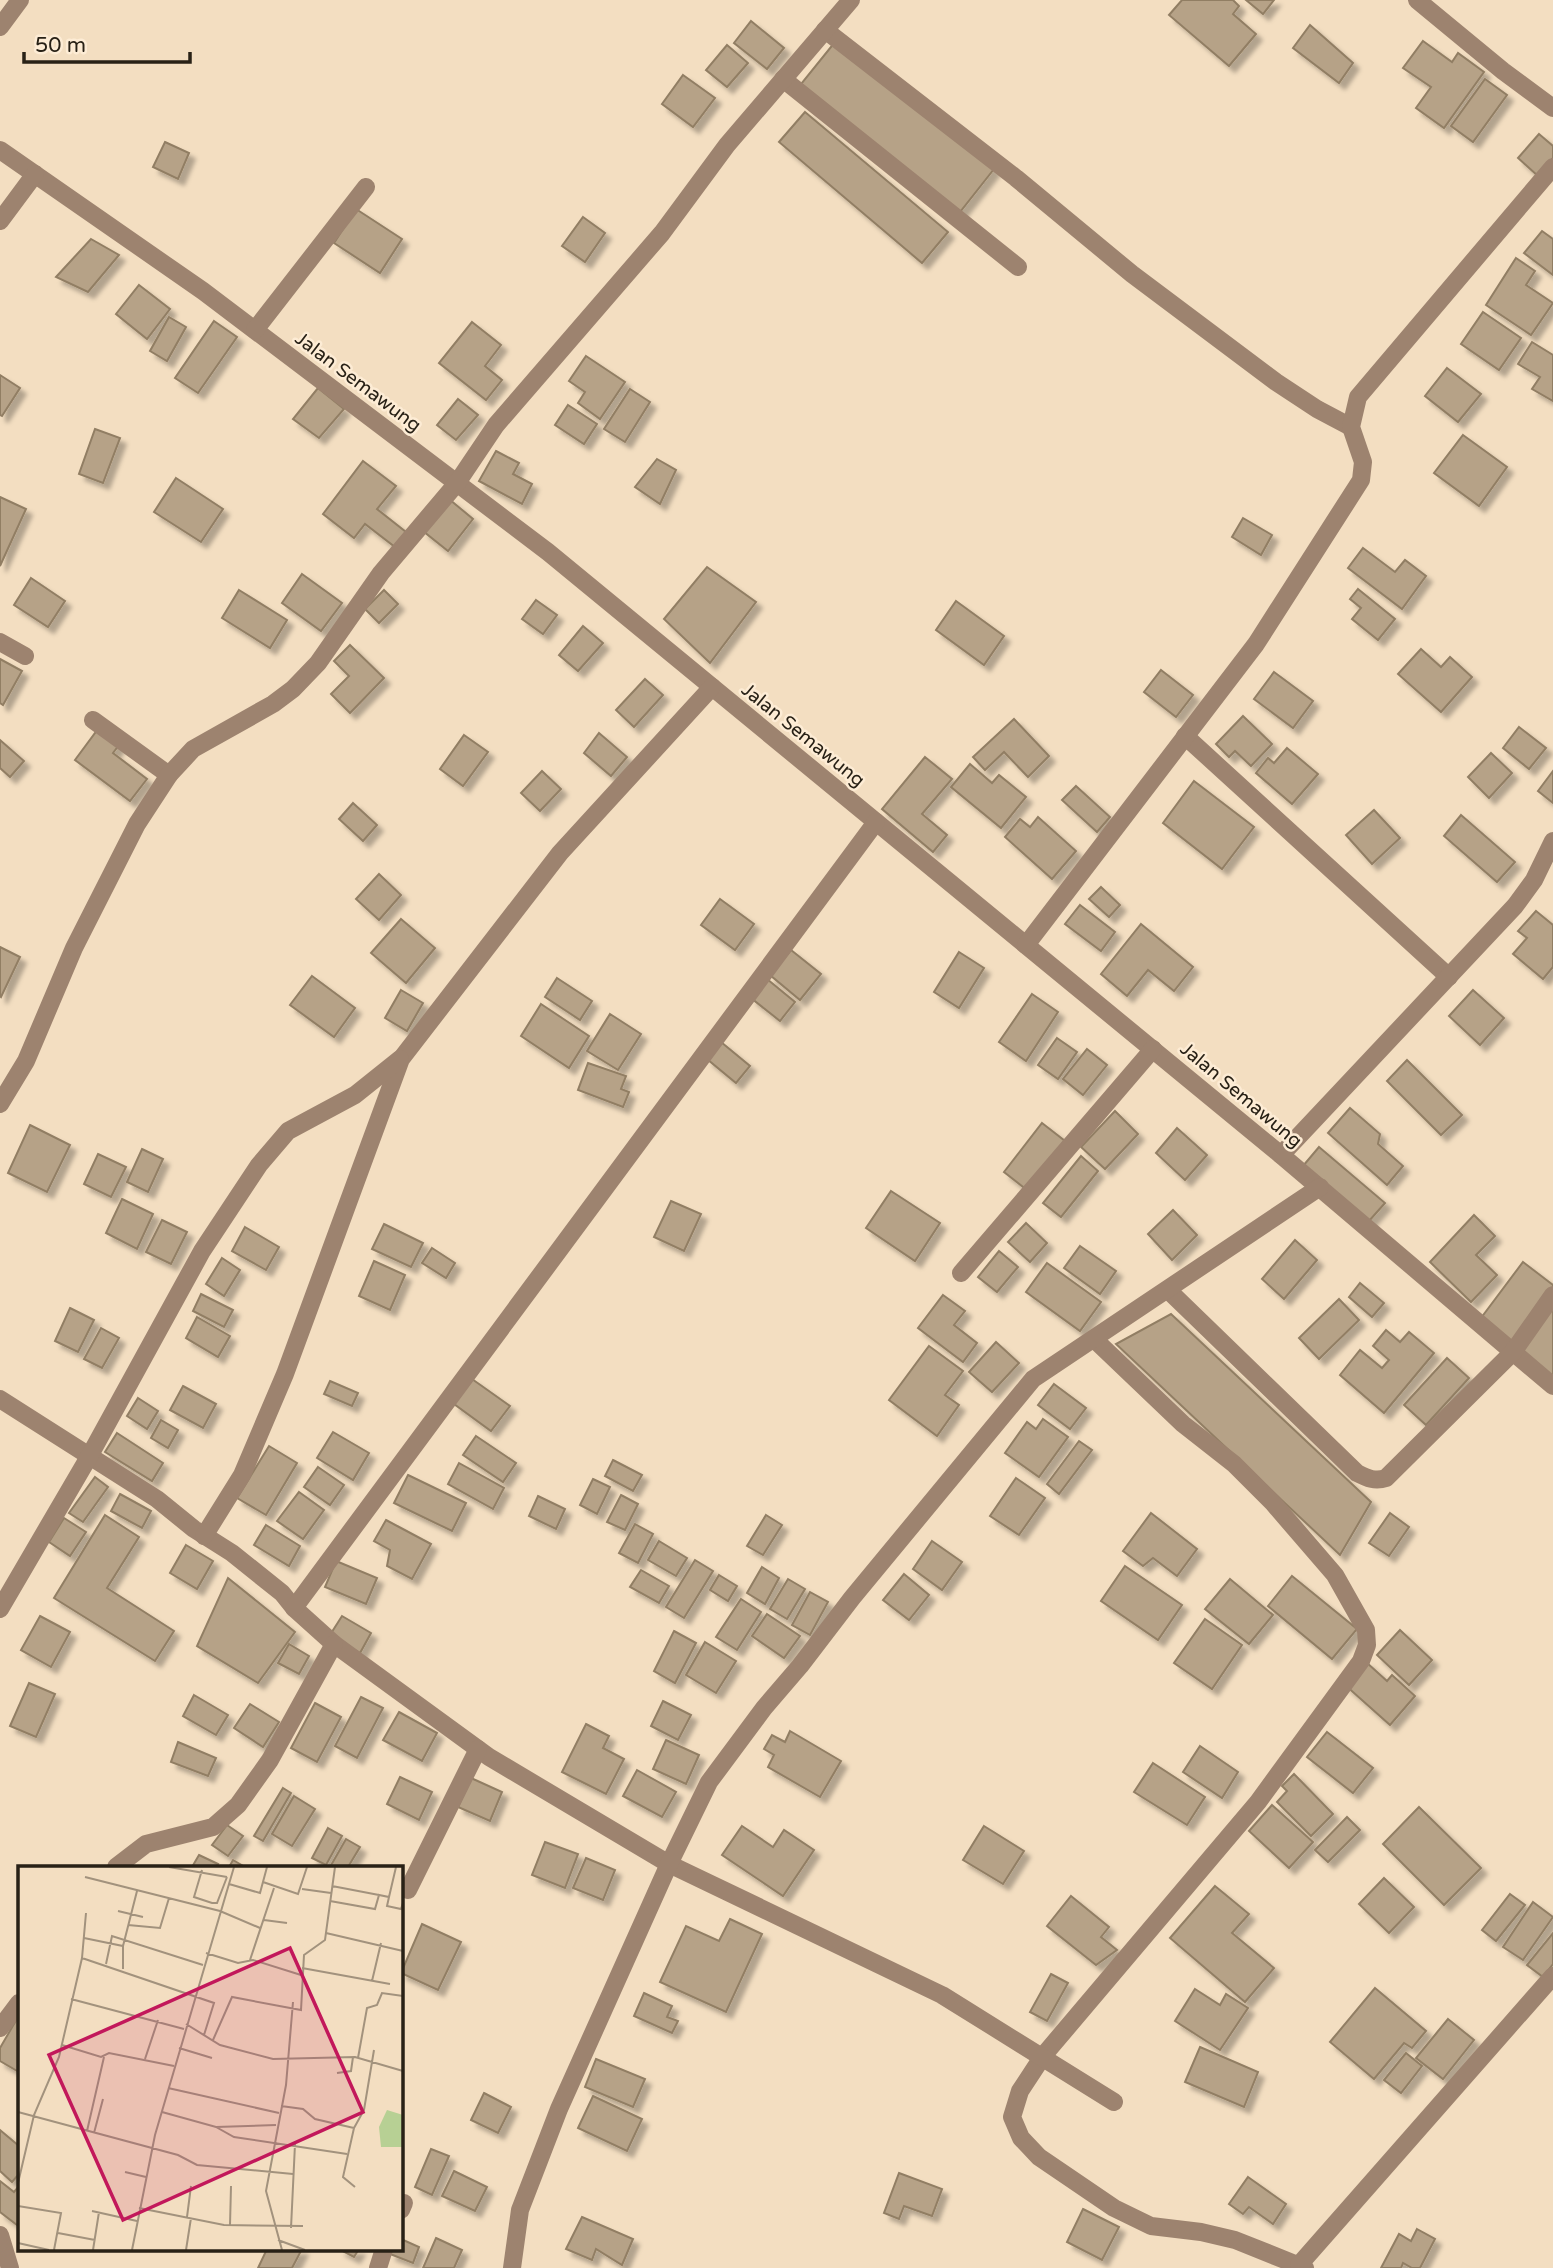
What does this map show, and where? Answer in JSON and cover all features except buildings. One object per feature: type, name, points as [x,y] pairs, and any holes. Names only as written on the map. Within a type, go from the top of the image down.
[{"type":"street","points":[[0,27],[20,0]]},
{"type":"street","points":[[0,1104],[26,1061],[74,948],[137,824],[169,775],[193,749],[273,704],[299,683],[340,634],[381,573],[457,484],[504,416],[662,233],[727,145],[851,0]]},
{"type":"street","points":[[1418,0],[1503,71],[1553,108]]},
{"type":"street","points":[[825,30],[1016,178],[1132,274],[1276,382],[1351,427]]},
{"type":"street","points":[[783,79],[1018,267]]},
{"type":"street","name":"Jalan Semawung","points":[[0,150],[203,291],[548,552],[1320,1187],[1553,1386]]},
{"type":"street","points":[[1027,945],[1256,644],[1361,480],[1363,462],[1351,427],[1358,397],[1553,167]]},
{"type":"street","points":[[0,221],[35,174]]},
{"type":"street","points":[[255,330],[366,187]]},
{"type":"street","points":[[0,642],[25,656]]},
{"type":"street","points":[[0,1609],[90,1455],[202,1251],[259,1165],[288,1130],[355,1095],[401,1059],[560,853],[712,687]]},
{"type":"street","points":[[93,720],[169,775]]},
{"type":"street","points":[[1185,736],[1449,977]]},
{"type":"street","points":[[293,1608],[876,822]]},
{"type":"street","points":[[1281,1155],[1522,897],[1538,874],[1553,841]]},
{"type":"street","points":[[961,1273],[1153,1049]]},
{"type":"street","points":[[204,1536],[242,1475],[285,1374],[401,1059]]},
{"type":"street","points":[[512,2268],[520,2210],[559,2109],[669,1864],[709,1782],[764,1708],[1033,1379],[1320,1187]]},
{"type":"street","points":[[1168,1290],[1357,1473],[1369,1479],[1386,1478],[1513,1352],[1553,1294]]},
{"type":"street","points":[[1094,1339],[1183,1424],[1234,1464],[1273,1503],[1335,1575],[1366,1630],[1367,1645],[1361,1661],[1258,1802],[1043,2056],[1020,2091],[1012,2117],[1021,2138],[1039,2157],[1114,2208],[1151,2226],[1201,2232],[1235,2240],[1302,2266],[1553,1976]]},
{"type":"street","points":[[0,1398],[157,1499],[204,1536],[232,1553],[282,1593],[293,1608],[334,1644],[478,1749],[669,1864],[942,1996],[1114,2102]]},
{"type":"street","points":[[117,1866],[146,1844],[213,1827],[237,1805],[270,1760],[334,1644]]},
{"type":"street","points":[[408,1889],[478,1749]]},
{"type":"street","points":[[0,2028],[18,2004]]},
{"type":"street","points":[[0,2235],[10,2268]]},
{"type":"street","points":[[378,2268],[384,2250]]}]
